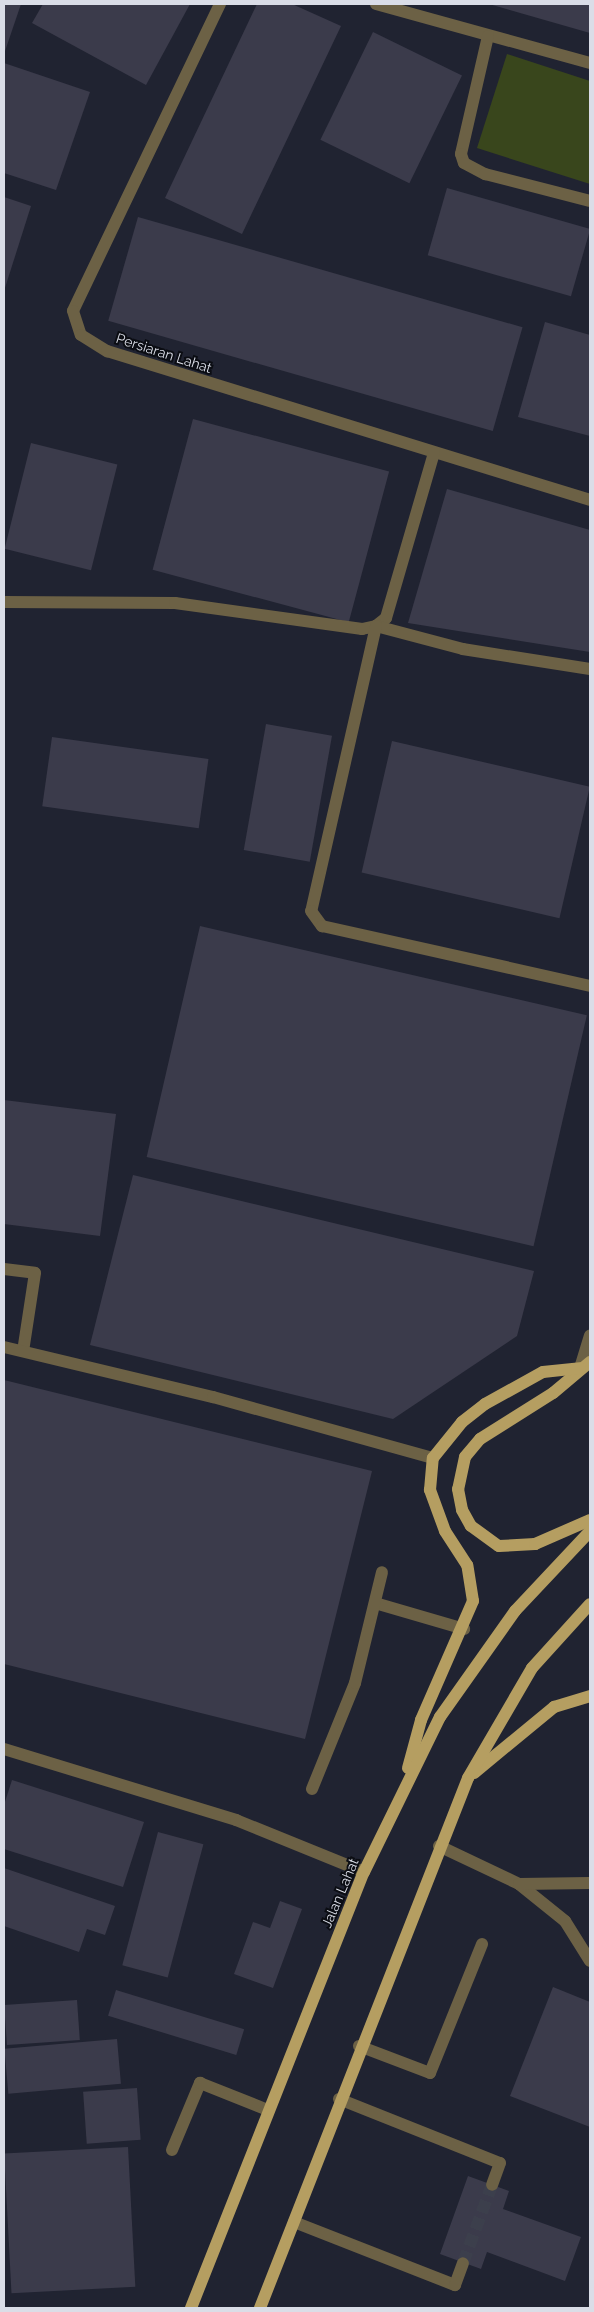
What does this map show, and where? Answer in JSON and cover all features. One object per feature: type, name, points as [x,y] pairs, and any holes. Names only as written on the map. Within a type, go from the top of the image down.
[{"type":"main road","points":[[401,1795],[421,1720],[464,1629],[473,1583],[437,1513],[430,1482],[433,1458],[462,1422],[485,1404],[542,1372],[585,1365]]},
{"type":"main road","points":[[585,1365],[554,1393],[480,1439],[465,1457],[458,1489],[462,1510],[471,1526],[499,1546],[535,1544],[590,1520]]},
{"type":"main road","name":"Jalan Lahat","points":[[190,2308],[364,1872],[440,1717],[473,1667],[515,1611],[590,1532]]},
{"type":"main road","points":[[260,2308],[339,2099],[439,1846],[468,1778],[532,1668],[590,1604]]},
{"type":"main road","points":[[468,1778],[554,1707],[590,1696]]},
{"type":"street","name":"Persiaran Lahat","points":[[220,4],[73,311],[81,335],[108,352],[590,500]]},
{"type":"street","points":[[376,4],[590,63]]},
{"type":"street","points":[[488,36],[460,154],[464,162],[485,174],[590,201]]},
{"type":"street","points":[[4,602],[175,603],[362,629],[376,626],[386,618],[434,453]]},
{"type":"street","points":[[376,626],[463,649],[590,669]]},
{"type":"street","points":[[376,626],[311,911],[322,926],[590,986]]},
{"type":"street","points":[[4,1269],[35,1273],[23,1351]]},
{"type":"street","points":[[585,1365],[590,1336]]},
{"type":"street","points":[[4,1347],[433,1458]]},
{"type":"street","points":[[312,1789],[354,1683],[382,1572]]},
{"type":"street","points":[[375,1604],[464,1629]]},
{"type":"street","points":[[4,1749],[236,1820],[364,1872]]},
{"type":"street","points":[[439,1846],[519,1884],[565,1921],[579,1949],[590,1961]]},
{"type":"street","points":[[519,1884],[590,1883]]},
{"type":"street","points":[[360,2046],[430,2074],[482,1944]]},
{"type":"street","points":[[172,2150],[200,2083],[268,2110]]},
{"type":"street","points":[[339,2099],[500,2163],[492,2185]]},
{"type":"street","points":[[294,2222],[455,2285],[463,2263]]},
{"type":"green space","points":[[507,54],[590,81],[590,184],[477,148]]},
{"type":"building","points":[[4,4],[21,4],[4,54]]},
{"type":"building","points":[[43,4],[190,4],[146,85],[32,23]]},
{"type":"building","points":[[257,4],[292,4],[341,26],[242,234],[165,198]]},
{"type":"building","points":[[489,4],[590,4],[590,33]]},
{"type":"building","points":[[373,32],[462,75],[409,183],[320,140]]},
{"type":"building","points":[[4,63],[90,92],[56,190],[4,173]]},
{"type":"building","points":[[447,188],[590,229],[571,296],[428,255]]},
{"type":"building","points":[[4,197],[31,206],[4,291]]},
{"type":"building","points":[[138,217],[523,327],[493,431],[108,321]]},
{"type":"building","points":[[545,322],[590,335],[590,436],[518,417]]},
{"type":"building","points":[[193,419],[389,472],[349,622],[153,570]]},
{"type":"building","points":[[31,443],[117,465],[91,570],[5,549]]},
{"type":"building","points":[[447,489],[590,530],[590,652],[408,623]]},
{"type":"building","points":[[266,724],[332,736],[310,862],[244,850]]},
{"type":"building","points":[[52,737],[208,759],[199,828],[42,806]]},
{"type":"building","points":[[392,741],[590,787],[559,918],[362,873]]},
{"type":"building","points":[[200,926],[587,1015],[534,1246],[147,1157]]},
{"type":"building","points":[[4,1100],[116,1114],[100,1236],[4,1224]]},
{"type":"building","points":[[133,1175],[534,1271],[517,1336],[393,1419],[90,1345]]},
{"type":"building","points":[[4,1380],[372,1471],[305,1739],[4,1664]]},
{"type":"building","points":[[12,1780],[144,1822],[123,1887],[4,1849],[4,1805]]},
{"type":"building","points":[[158,1832],[203,1844],[168,1977],[122,1965]]},
{"type":"building","points":[[4,1868],[115,1906],[105,1935],[87,1929],[79,1952],[4,1926]]},
{"type":"building","points":[[280,1901],[302,1909],[273,1988],[234,1974],[253,1922],[270,1928]]},
{"type":"building","points":[[553,1987],[590,2002],[590,2127],[510,2096]]},
{"type":"building","points":[[116,1990],[244,2029],[236,2055],[108,2016]]},
{"type":"building","points":[[77,2000],[80,2040],[7,2045],[4,2005]]},
{"type":"building","points":[[117,2039],[121,2084],[8,2094],[4,2049]]},
{"type":"building","points":[[137,2088],[141,2140],[87,2144],[83,2092]]},
{"type":"building","points":[[128,2147],[135,2287],[11,2293],[4,2153]]},
{"type":"building","points":[[468,2176],[509,2191],[503,2209],[581,2237],[565,2281],[487,2252],[481,2269],[440,2254]]},
{"type":"tunnel","points":[[463,2263],[492,2185]]}]
